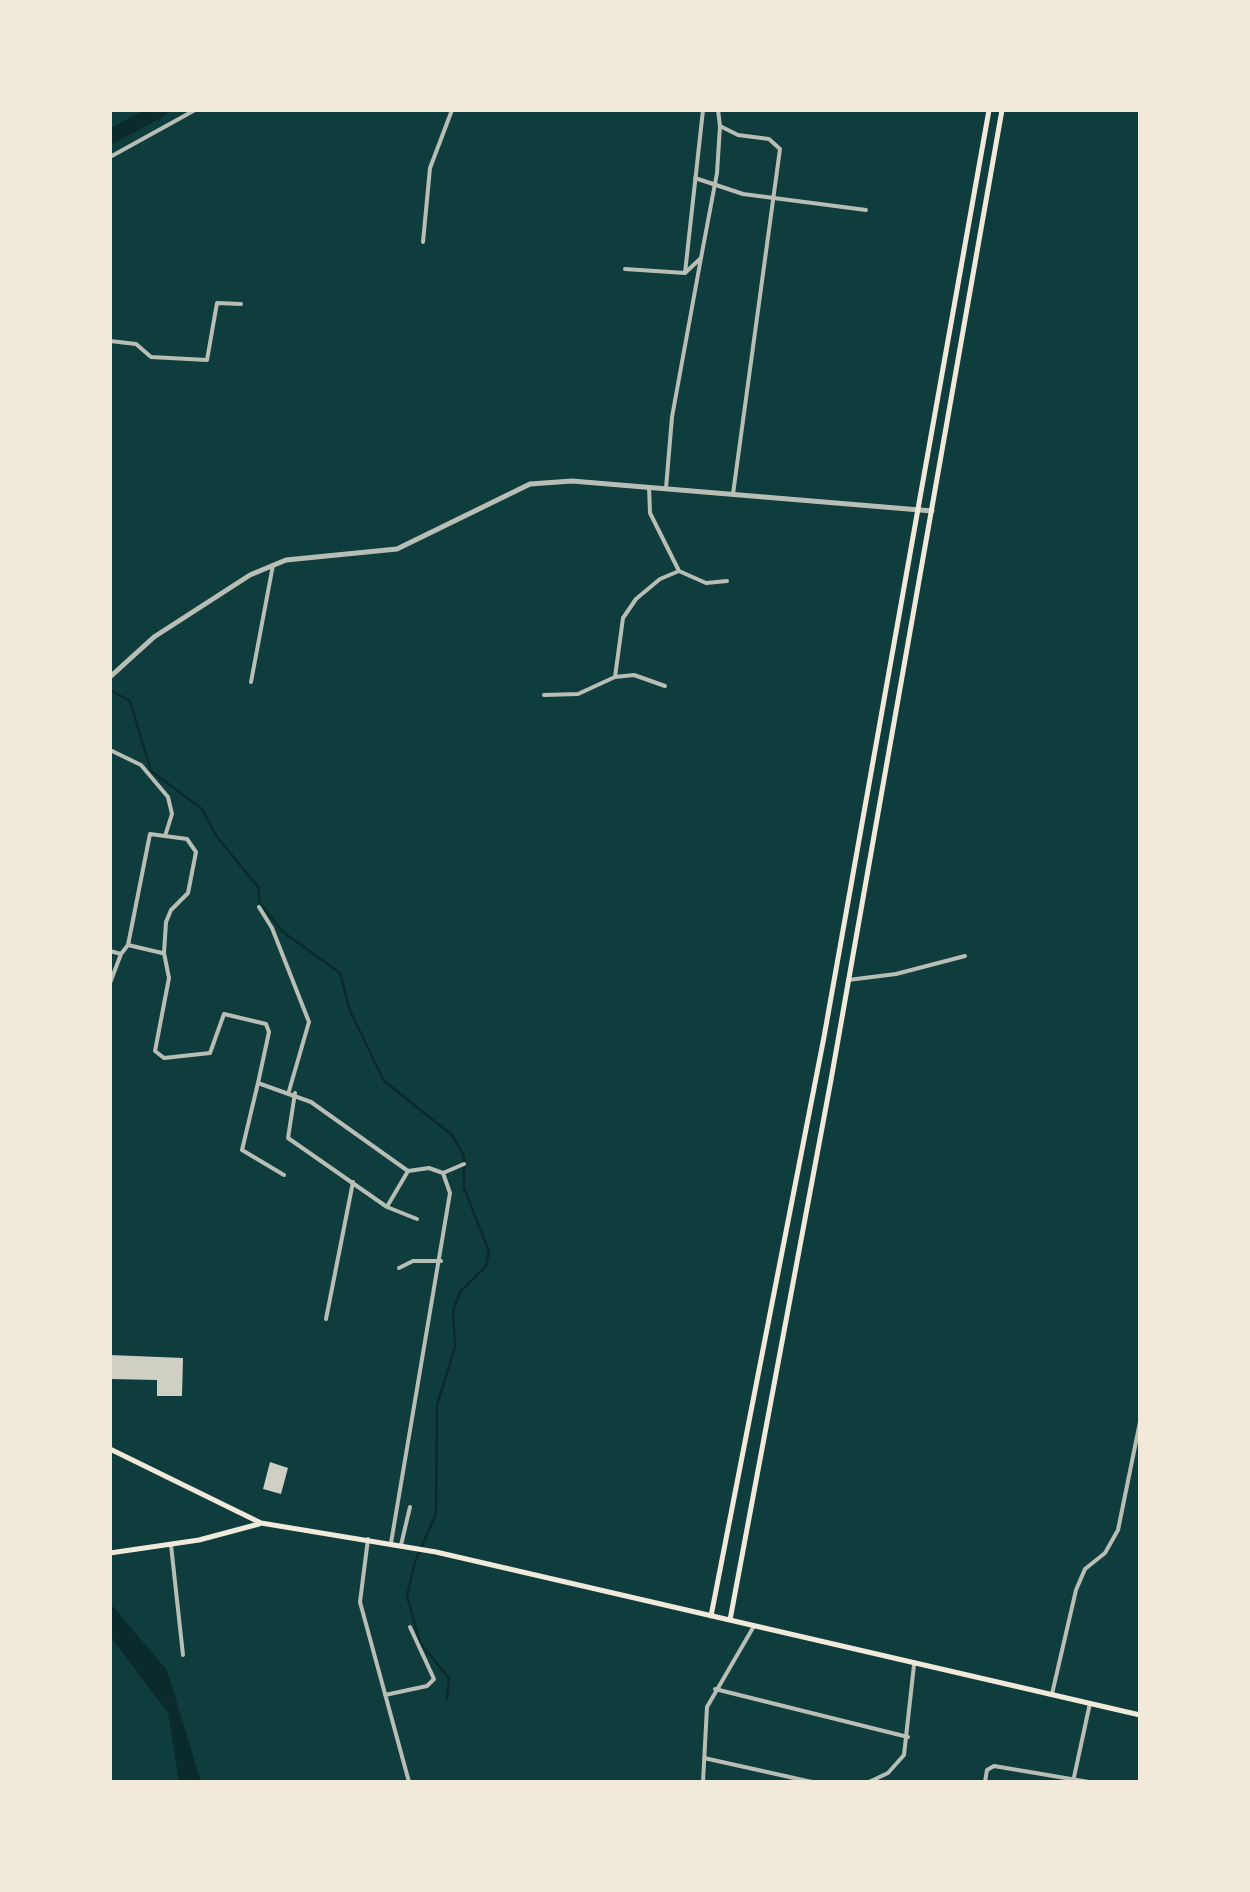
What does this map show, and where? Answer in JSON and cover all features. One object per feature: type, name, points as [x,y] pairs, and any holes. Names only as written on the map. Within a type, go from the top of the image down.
[{"type":"main road","points":[[711,1616],[824,1038],[989,110]]},
{"type":"main road","points":[[730,1620],[838,1039],[1002,110]]},
{"type":"main road","points":[[984,140],[997,140]]},
{"type":"main road","points":[[824,1038],[838,1039]]},
{"type":"main road","points":[[110,1448],[176,1485],[261,1524],[424,1549],[1140,1715]]},
{"type":"main road","points":[[110,1553],[171,1545],[261,1524]]},
{"type":"street","points":[[110,157],[195,110]]},
{"type":"street","points":[[423,242],[430,168],[452,110]]},
{"type":"street","points":[[686,272],[703,110]]},
{"type":"street","points":[[666,488],[672,417],[714,185],[718,110]]},
{"type":"street","points":[[720,126],[738,135],[769,139],[780,150],[733,494]]},
{"type":"street","points":[[694,178],[743,194],[866,210]]},
{"type":"street","points":[[625,268],[686,272],[701,258]]},
{"type":"street","points":[[110,341],[136,344],[151,357],[207,360],[217,303],[242,304]]},
{"type":"street","points":[[110,677],[154,638],[250,574],[286,560],[397,549],[530,484],[666,488],[932,511]]},
{"type":"street","points":[[649,487],[650,513],[680,572],[706,583],[727,581]]},
{"type":"street","points":[[251,682],[273,565]]},
{"type":"street","points":[[615,677],[623,618],[636,598],[660,579],[680,572]]},
{"type":"street","points":[[544,695],[578,694],[615,677],[634,675],[665,686]]},
{"type":"street","points":[[110,750],[141,765],[168,796],[172,814],[166,833]]},
{"type":"street","points":[[110,982],[128,945],[148,838],[153,832],[187,839],[196,852],[188,893],[171,910],[166,922],[164,954],[169,978],[155,1051],[164,1058],[210,1053],[224,1014],[266,1024],[269,1032],[242,1150],[284,1175]]},
{"type":"street","points":[[259,906],[272,928],[309,1022],[292,1092],[288,1138],[387,1206],[418,1219]]},
{"type":"street","points":[[128,945],[164,954]]},
{"type":"street","points":[[110,950],[122,954]]},
{"type":"street","points":[[848,980],[965,956]]},
{"type":"street","points":[[258,1083],[292,1092],[408,1170],[429,1168],[443,1173],[464,1164]]},
{"type":"street","points":[[387,1206],[408,1170]]},
{"type":"street","points":[[391,1544],[441,1261],[450,1193],[443,1173]]},
{"type":"street","points":[[326,1319],[353,1182]]},
{"type":"street","points":[[399,1268],[413,1261],[441,1261]]},
{"type":"street","points":[[1052,1694],[1076,1590],[1085,1569],[1105,1552],[1118,1530],[1140,1422]]},
{"type":"street","points":[[401,1545],[410,1507]]},
{"type":"street","points":[[368,1539],[360,1602],[409,1782]]},
{"type":"street","points":[[171,1545],[184,1654]]},
{"type":"street","points":[[703,1782],[705,1717],[715,1689],[754,1626]]},
{"type":"street","points":[[385,1695],[427,1686],[434,1679],[410,1627]]},
{"type":"street","points":[[868,1782],[898,1764],[908,1737],[914,1665]]},
{"type":"street","points":[[715,1689],[908,1737]]},
{"type":"street","points":[[1073,1780],[1090,1704]]},
{"type":"street","points":[[704,1758],[812,1782]]},
{"type":"street","points":[[986,1782],[987,1770],[994,1766],[1089,1782]]},
{"type":"water","points":[[110,1603],[167,1670],[201,1782],[179,1782],[168,1713],[110,1636]]},
{"type":"building","points":[[110,1355],[183,1358],[182,1396],[157,1396],[157,1380],[110,1379]]},
{"type":"building","points":[[270,1462],[288,1468],[281,1494],[263,1489]]},
{"type":"waterway","points":[[110,137],[160,110]]},
{"type":"waterway","points":[[110,690],[130,701],[151,771],[202,809],[217,837],[259,888],[259,902],[283,932],[340,973],[350,1011],[384,1081],[452,1135],[464,1156],[464,1188],[489,1251],[486,1266],[460,1292],[453,1311],[455,1347],[437,1405],[436,1514],[415,1562],[407,1596],[420,1643],[449,1678],[447,1700]]}]
